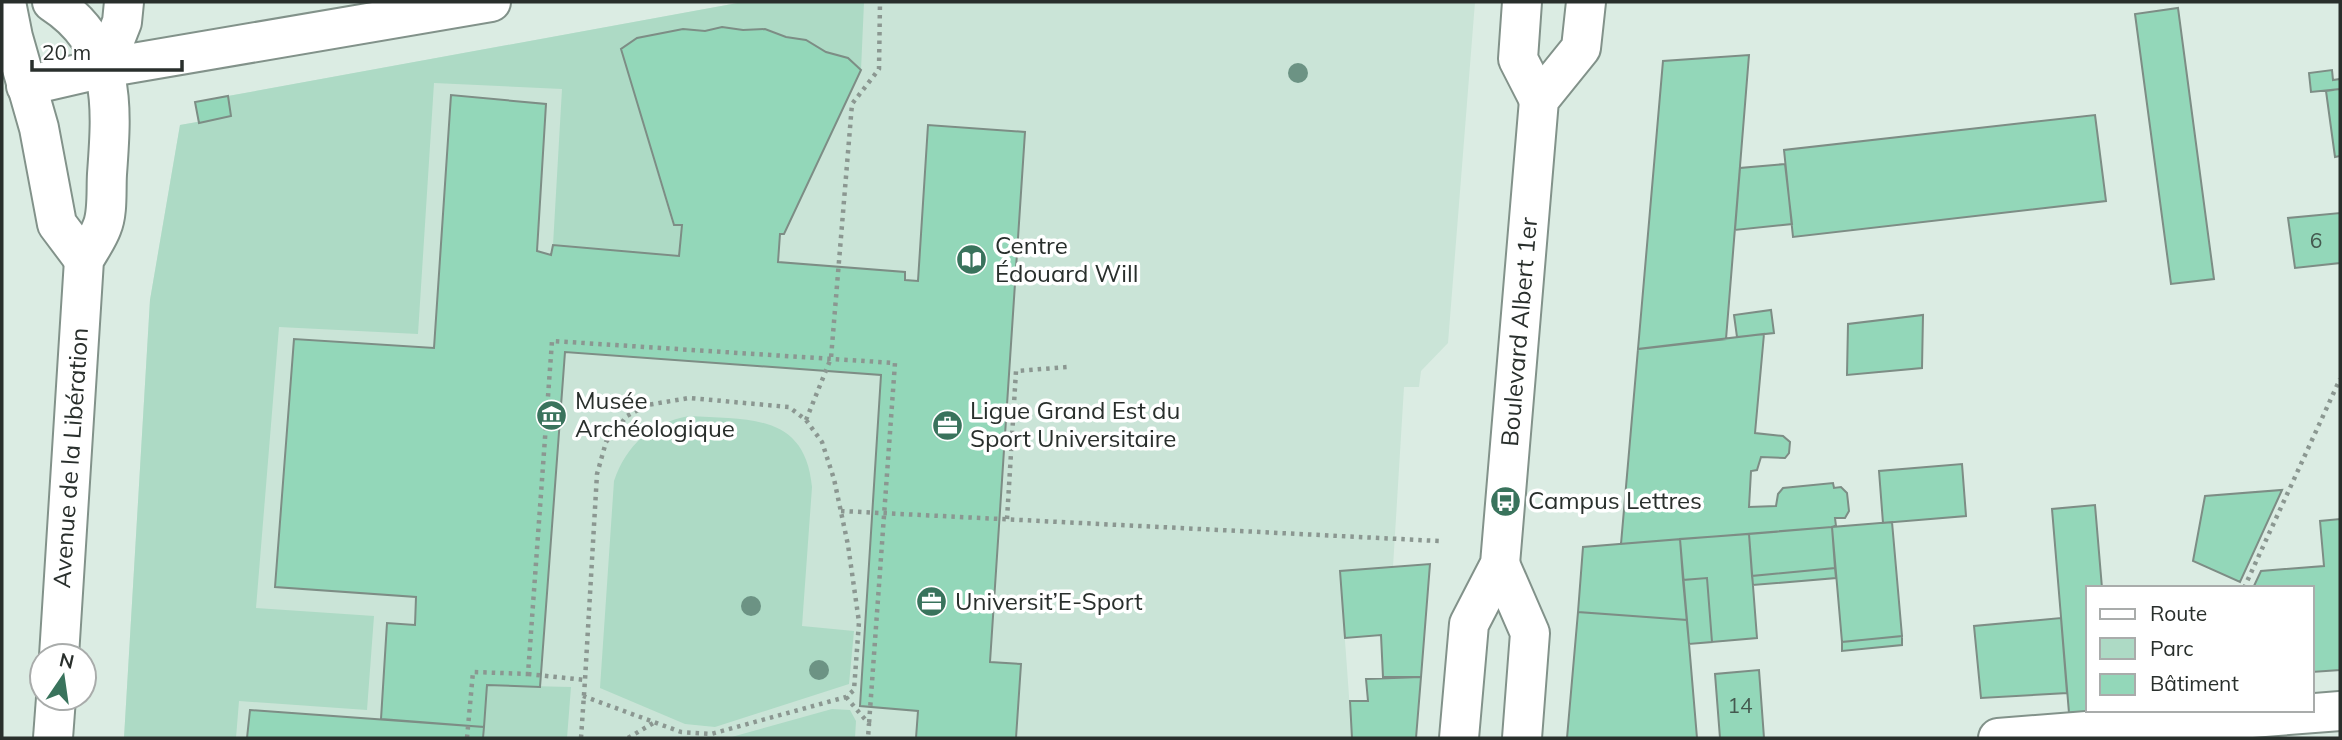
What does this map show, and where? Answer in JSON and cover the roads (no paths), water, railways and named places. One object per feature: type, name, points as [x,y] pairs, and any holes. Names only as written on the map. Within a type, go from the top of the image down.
[{"type":"main road","points":[[6,2],[38,128],[57,225],[84,260]]},
{"type":"main road","name":"Avenue de la Libération","points":[[51,2],[63,9],[93,43],[104,68],[110,103],[104,225],[84,260],[60,642]]},
{"type":"main road","points":[[104,68],[122,22],[124,2]]},
{"type":"main road","points":[[26,86],[104,68],[491,2]]},
{"type":"main road","points":[[1522,2],[1518,58],[1539,100],[1581,48],[1586,2]]},
{"type":"main road","name":"Boulevard Albert 1er","points":[[1459,738],[1469,624],[1500,564],[1539,100]]},
{"type":"main road","name":"Boulevard Albert 1er","points":[[1500,564],[1530,633],[1522,738]]},
{"type":"main road","points":[[1998,738],[2178,731],[2340,711]]},
{"type":"main road","points":[[54,738],[55,712]]},
{"type":"place","name":"Centre Édouard Will","points":[[972,260]]},
{"type":"place","name":"Musée Archéologique","points":[[552,415]]},
{"type":"place","name":"Ligue Grand Est du Sport Universitaire","points":[[947,425]]},
{"type":"place","name":"Campus Lettres","points":[[1505,501]]},
{"type":"place","name":"Universit’E-Sport","points":[[932,602]]}]
